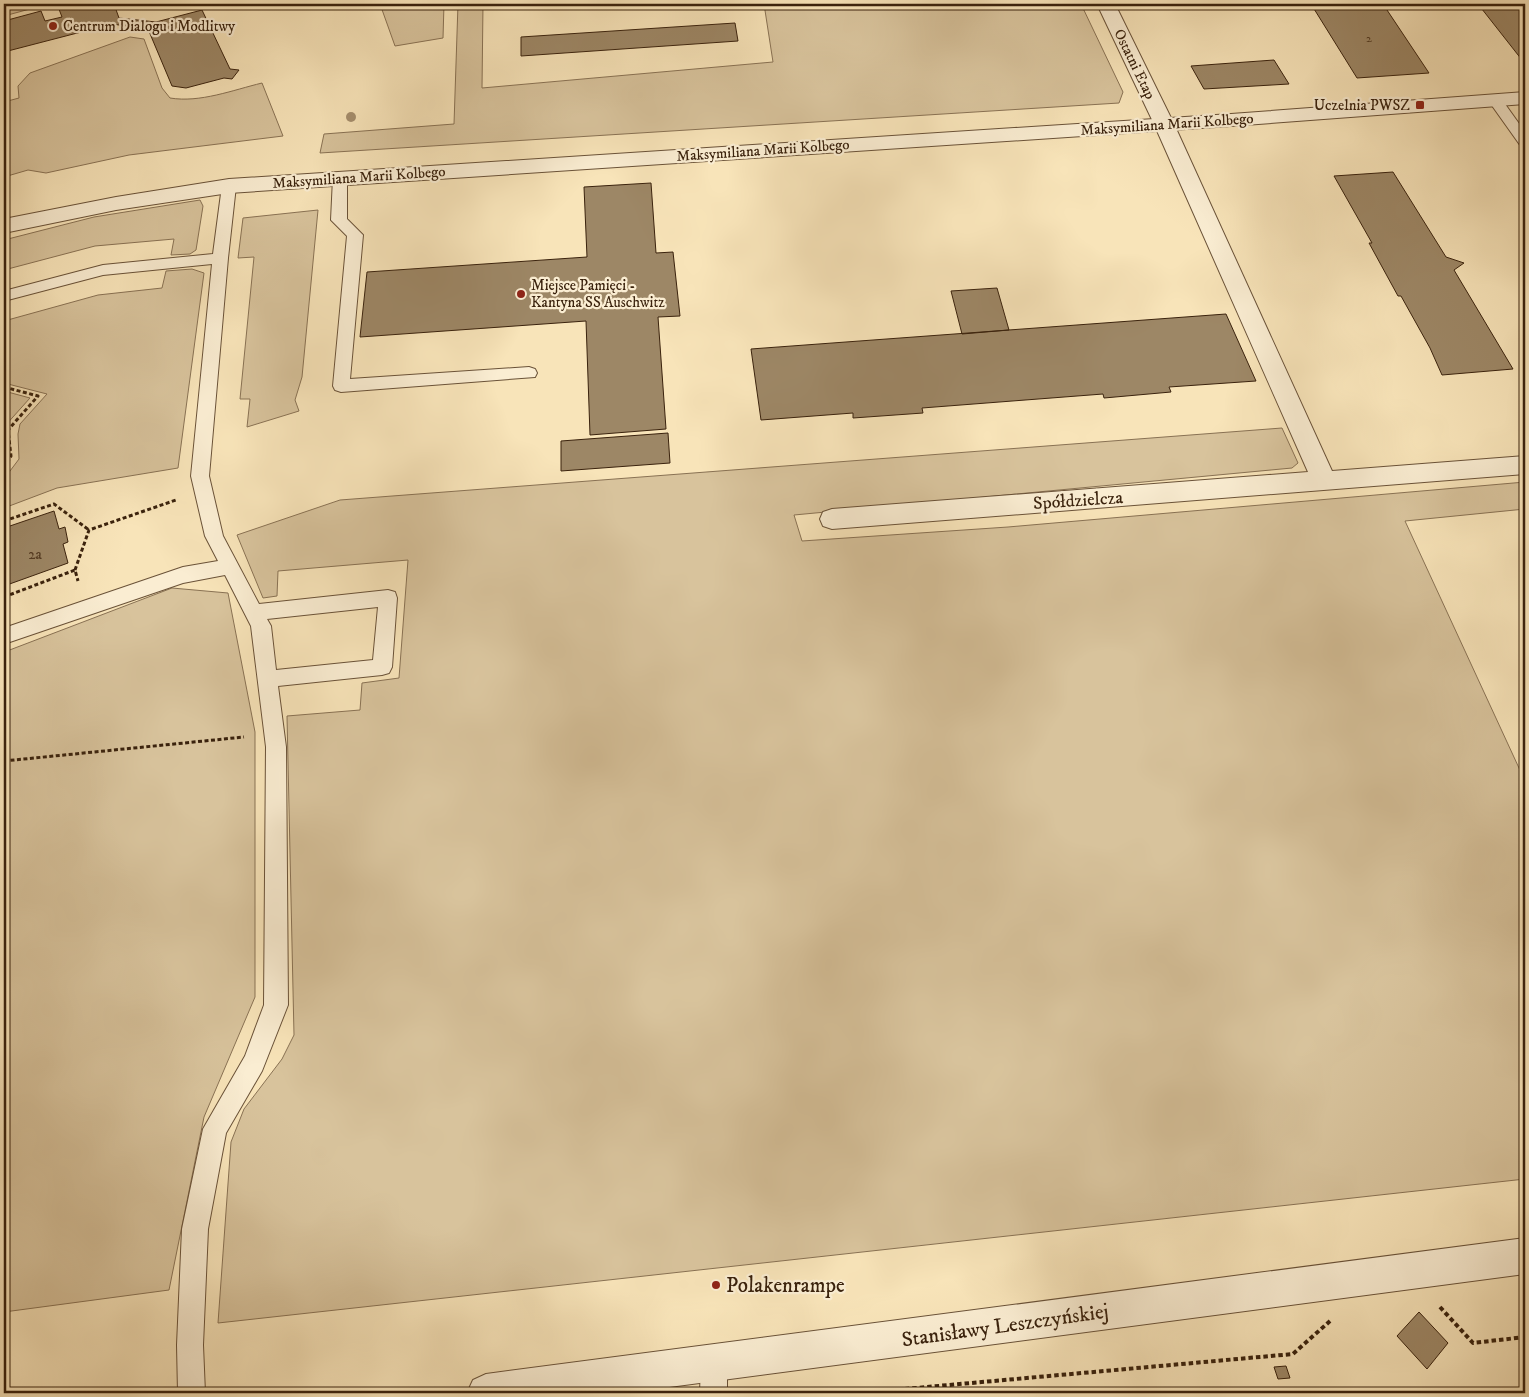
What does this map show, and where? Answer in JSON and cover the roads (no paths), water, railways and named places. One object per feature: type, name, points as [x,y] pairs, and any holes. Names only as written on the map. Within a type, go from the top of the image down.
[{"type":"street","name":"Ostatni Etap","points":[[1106,4],[1164,124]]},
{"type":"street","name":"Maksymiliana Marii Kolbego","points":[[4,226],[139,198],[229,186],[1525,98]]},
{"type":"street","points":[[1164,124],[1324,480]]},
{"type":"street","name":"Spółdzielcza","points":[[832,519],[1525,465]]},
{"type":"street","name":"Stanisławy Leszczyńskiej","points":[[486,1393],[713,1378],[1525,1256]]},
{"type":"lane","points":[[1495,100],[1525,142]]},
{"type":"lane","points":[[340,178],[339,220],[355,235],[341,386],[529,373]]},
{"type":"lane","points":[[191,1393],[190,1345],[195,1229],[215,1129],[254,1062],[276,1005],[276,747],[261,626],[212,531],[200,476],[220,258],[229,186]]},
{"type":"lane","points":[[4,296],[103,270],[220,258]]},
{"type":"lane","points":[[4,636],[183,575],[230,566]]},
{"type":"lane","points":[[254,613],[388,598],[382,667],[268,679]]},
{"type":"place","name":"Centrum Dialogu i Modlitwy","points":[[53,26]]},
{"type":"place","name":"Uczelnia PWSZ","points":[[1420,105]]},
{"type":"place","name":"Miejsce Pamięci - Kantyna SS Auschwitz","points":[[521,294]]},
{"type":"place","name":"Polakenrampe","points":[[716,1285]]}]
